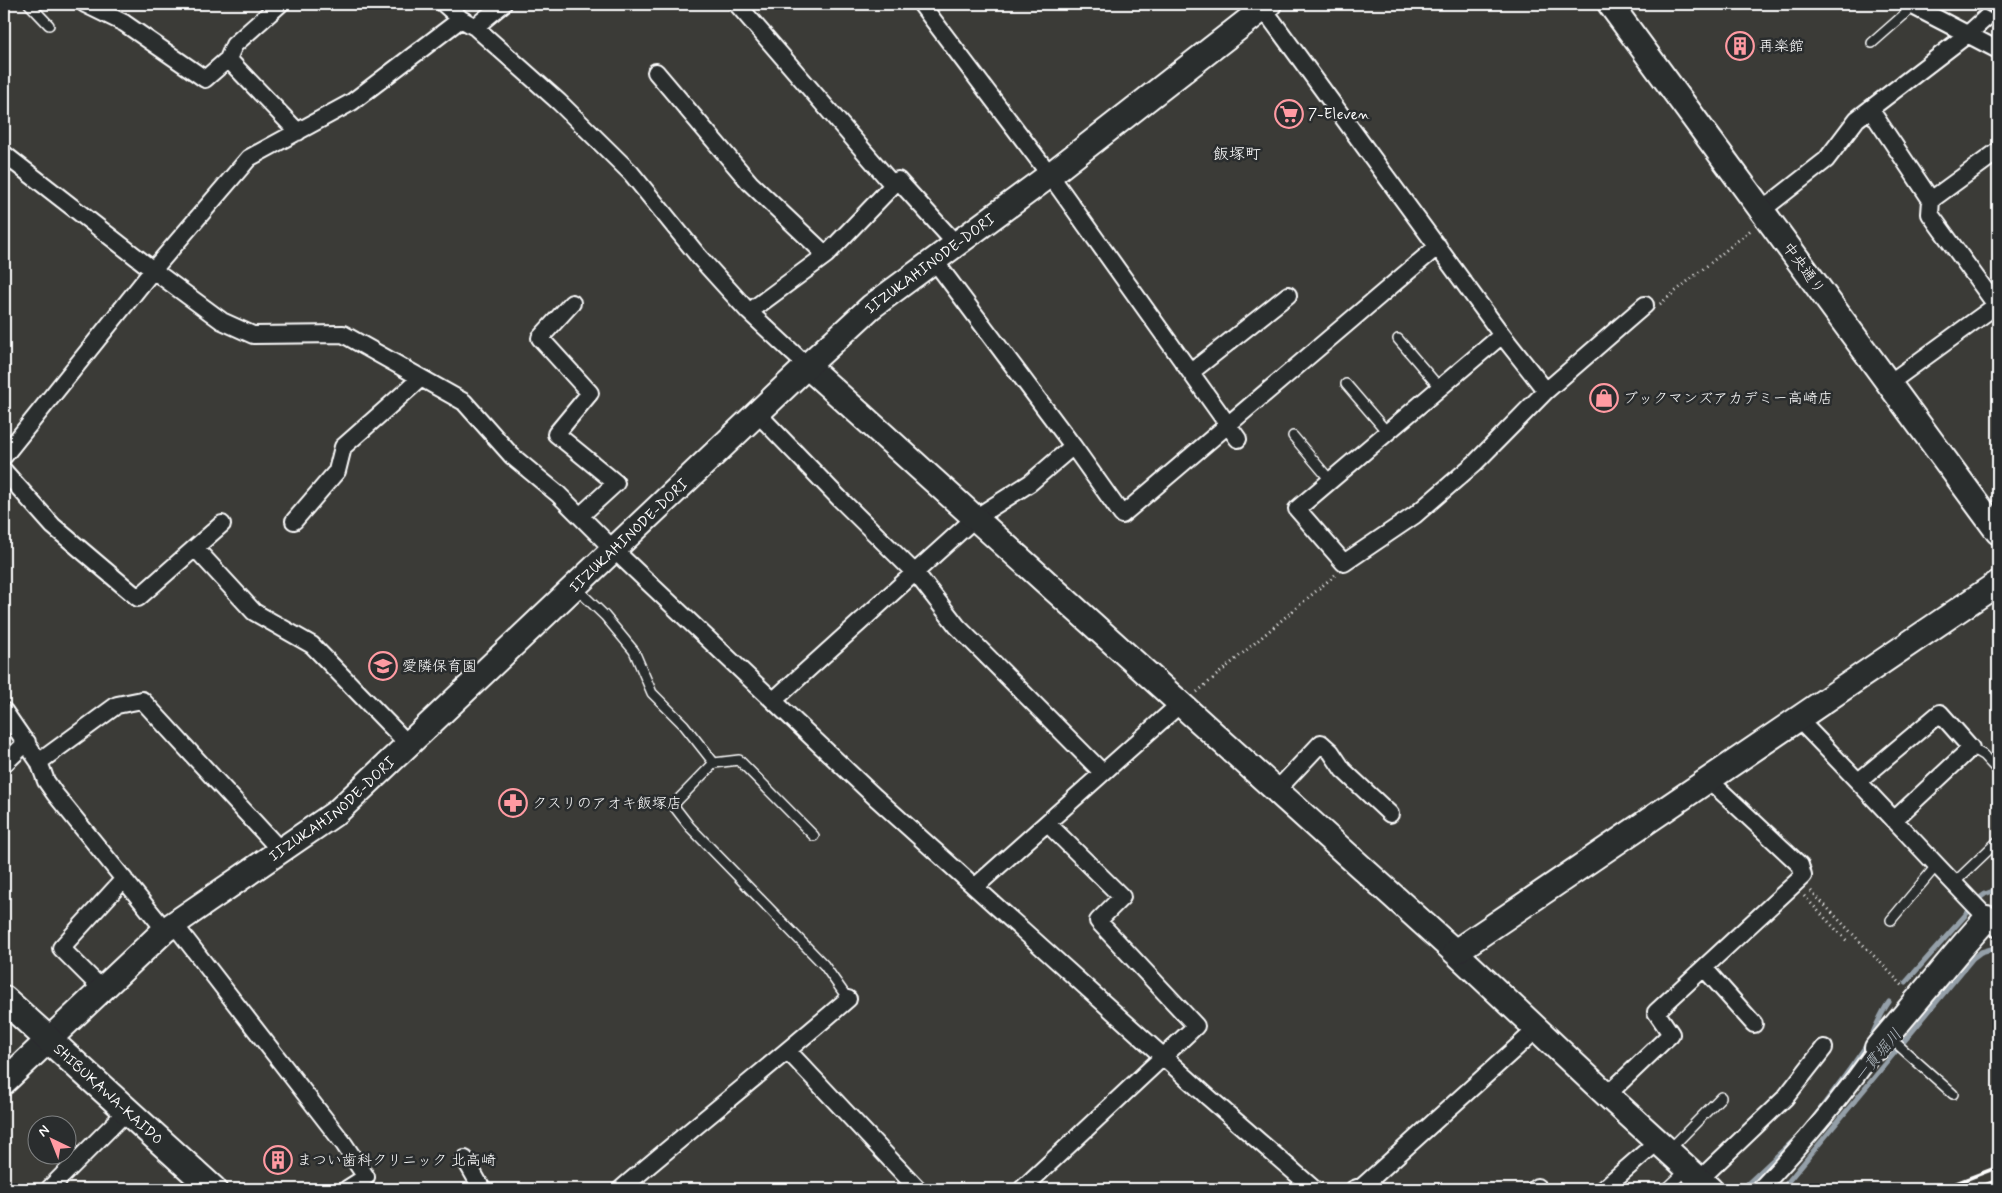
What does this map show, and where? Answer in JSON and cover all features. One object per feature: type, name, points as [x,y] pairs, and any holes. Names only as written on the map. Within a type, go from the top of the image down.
[{"type":"main road","name":"SHIBUKAWA-KAIDO","points":[[4,999],[126,1112],[213,1189]]},
{"type":"street","points":[[85,4],[124,24],[204,79],[228,59],[234,45],[280,4]]},
{"type":"street","points":[[444,4],[559,102],[631,173],[700,258],[749,312],[1455,952],[1607,1096],[1699,1179],[1785,1098],[1824,1048]]},
{"type":"street","points":[[4,456],[153,270],[250,158],[352,102],[468,23],[502,4]]},
{"type":"street","points":[[737,4],[893,185]]},
{"type":"street","points":[[921,4],[1050,175],[1238,439]]},
{"type":"street","name":"中央通り","points":[[1610,4],[1998,532]]},
{"type":"street","points":[[1264,5],[1502,335],[1546,391]]},
{"type":"street","name":"IIZUKAHINODE-DORI","points":[[4,1082],[170,927],[337,812],[871,307],[1050,175],[1264,5]]},
{"type":"street","points":[[1912,5],[1998,50]]},
{"type":"street","points":[[1764,214],[1826,160],[1857,119],[1968,34],[1998,8]]},
{"type":"street","points":[[228,59],[298,132]]},
{"type":"street","points":[[656,72],[750,182],[826,254]]},
{"type":"street","points":[[1870,109],[1931,200],[1930,214],[1997,304],[1888,384]]},
{"type":"street","points":[[1931,200],[1998,151]]},
{"type":"street","points":[[4,154],[222,321],[253,335],[343,334],[464,402],[512,456],[558,494],[613,549],[875,797],[1314,1189]]},
{"type":"street","points":[[749,312],[826,254],[898,180],[956,244]]},
{"type":"street","points":[[934,260],[1073,446],[1122,515],[1438,246]]},
{"type":"street","points":[[1191,372],[1288,295]]},
{"type":"street","points":[[572,303],[540,338],[590,393],[556,434],[616,483],[580,516]]},
{"type":"street","points":[[1502,335],[1296,509],[1344,564],[1415,515],[1475,463],[1546,391],[1645,305]]},
{"type":"street","points":[[294,521],[336,471],[343,447],[421,378]]},
{"type":"street","points":[[758,414],[915,573],[957,626],[1102,772]]},
{"type":"street","points":[[774,700],[975,518],[1030,482],[1073,446]]},
{"type":"street","points":[[4,471],[53,526],[138,598],[222,524]]},
{"type":"street","points":[[195,548],[254,612],[312,645],[408,744]]},
{"type":"street","points":[[1455,952],[1998,583]]},
{"type":"street","points":[[39,762],[118,705],[142,700],[280,850]]},
{"type":"street","points":[[975,888],[1180,704]]},
{"type":"street","points":[[4,711],[27,742],[39,762],[46,781],[55,794],[124,879],[170,927],[344,1144],[366,1177],[347,1189]]},
{"type":"street","points":[[1859,781],[1940,713],[1971,748],[1894,820]]},
{"type":"street","points":[[1760,1189],[1800,1147],[1832,1109],[1886,1042],[1916,1000],[1995,926],[1798,719]]},
{"type":"street","points":[[4,764],[27,742]]},
{"type":"street","points":[[1276,791],[1321,744],[1331,752],[1343,770],[1390,814]]},
{"type":"street","points":[[1607,1096],[1671,1034],[1656,1012],[1798,880],[1800,865],[1709,780]]},
{"type":"street","points":[[1022,1189],[1196,1026],[1098,921],[1122,897],[1047,823]]},
{"type":"street","points":[[102,989],[61,948],[124,879]]},
{"type":"street","points":[[1704,968],[1754,1024]]},
{"type":"street","points":[[621,1189],[848,999]]},
{"type":"street","points":[[1354,1189],[1363,1186],[1537,1029]]},
{"type":"street","points":[[788,1051],[918,1189]]},
{"type":"street","points":[[49,1189],[126,1112]]},
{"type":"street","points":[[1603,1189],[1662,1146]]},
{"type":"street","points":[[465,1158],[482,1189]]},
{"type":"street","points":[[1535,1189],[1537,1187],[1539,1189]]},
{"type":"lane","points":[[29,4],[49,25]]},
{"type":"lane","points":[[1872,43],[1912,5]]},
{"type":"lane","points":[[1398,339],[1440,388]]},
{"type":"lane","points":[[1346,384],[1387,432]]},
{"type":"lane","points":[[1293,436],[1330,480]]},
{"type":"lane","points":[[574,586],[605,616],[634,651],[652,693],[684,725],[714,763]]},
{"type":"lane","points":[[1971,748],[1983,755],[1998,771]]},
{"type":"lane","points":[[814,836],[739,760],[714,763],[673,805],[690,827],[824,965],[848,999]]},
{"type":"lane","points":[[1954,883],[1998,841]]},
{"type":"lane","points":[[1891,920],[1937,865]]},
{"type":"lane","points":[[1886,1042],[1908,1054],[1953,1094]]},
{"type":"lane","points":[[1662,1146],[1721,1097]]},
{"type":"lane","points":[[1666,1189],[1699,1179]]},
{"type":"path","points":[[1645,305],[1652,310],[1764,214]]},
{"type":"path","points":[[1180,704],[1191,697],[1340,571],[1344,564]]},
{"type":"path","points":[[1798,880],[1847,941]]},
{"type":"path","points":[[1798,880],[1808,887],[1916,1000]]},
{"type":"waterway","points":[[1977,900],[1985,894],[1998,889]]},
{"type":"waterway","points":[[1906,982],[1969,911]]},
{"type":"waterway","name":"一貫堀川","points":[[1782,1189],[1973,958],[1981,952],[1998,947]]},
{"type":"waterway","points":[[1816,1115],[1869,1041],[1889,1002]]},
{"type":"waterway","points":[[1742,1189],[1794,1140]]},
{"type":"railway","points":[[1976,4],[1998,16]]},
{"type":"railway","points":[[1941,1189],[1998,1167]]},
{"type":"railway","points":[[1975,1189],[1998,1180]]},
{"type":"place","name":"再楽館","points":[[1740,46]]},
{"type":"place","name":"7-Eleven","points":[[1289,114]]},
{"type":"place","name":"ブックマンズアカデミー高崎店","points":[[1604,398]]},
{"type":"place","name":"愛隣保育園","points":[[383,666]]},
{"type":"place","name":"クスリのアオキ飯塚店","points":[[513,803]]},
{"type":"place","name":"まつい歯科クリニック 北高崎","points":[[278,1160]]},
{"type":"district","name":"飯塚町","points":[[1237,153]]}]
